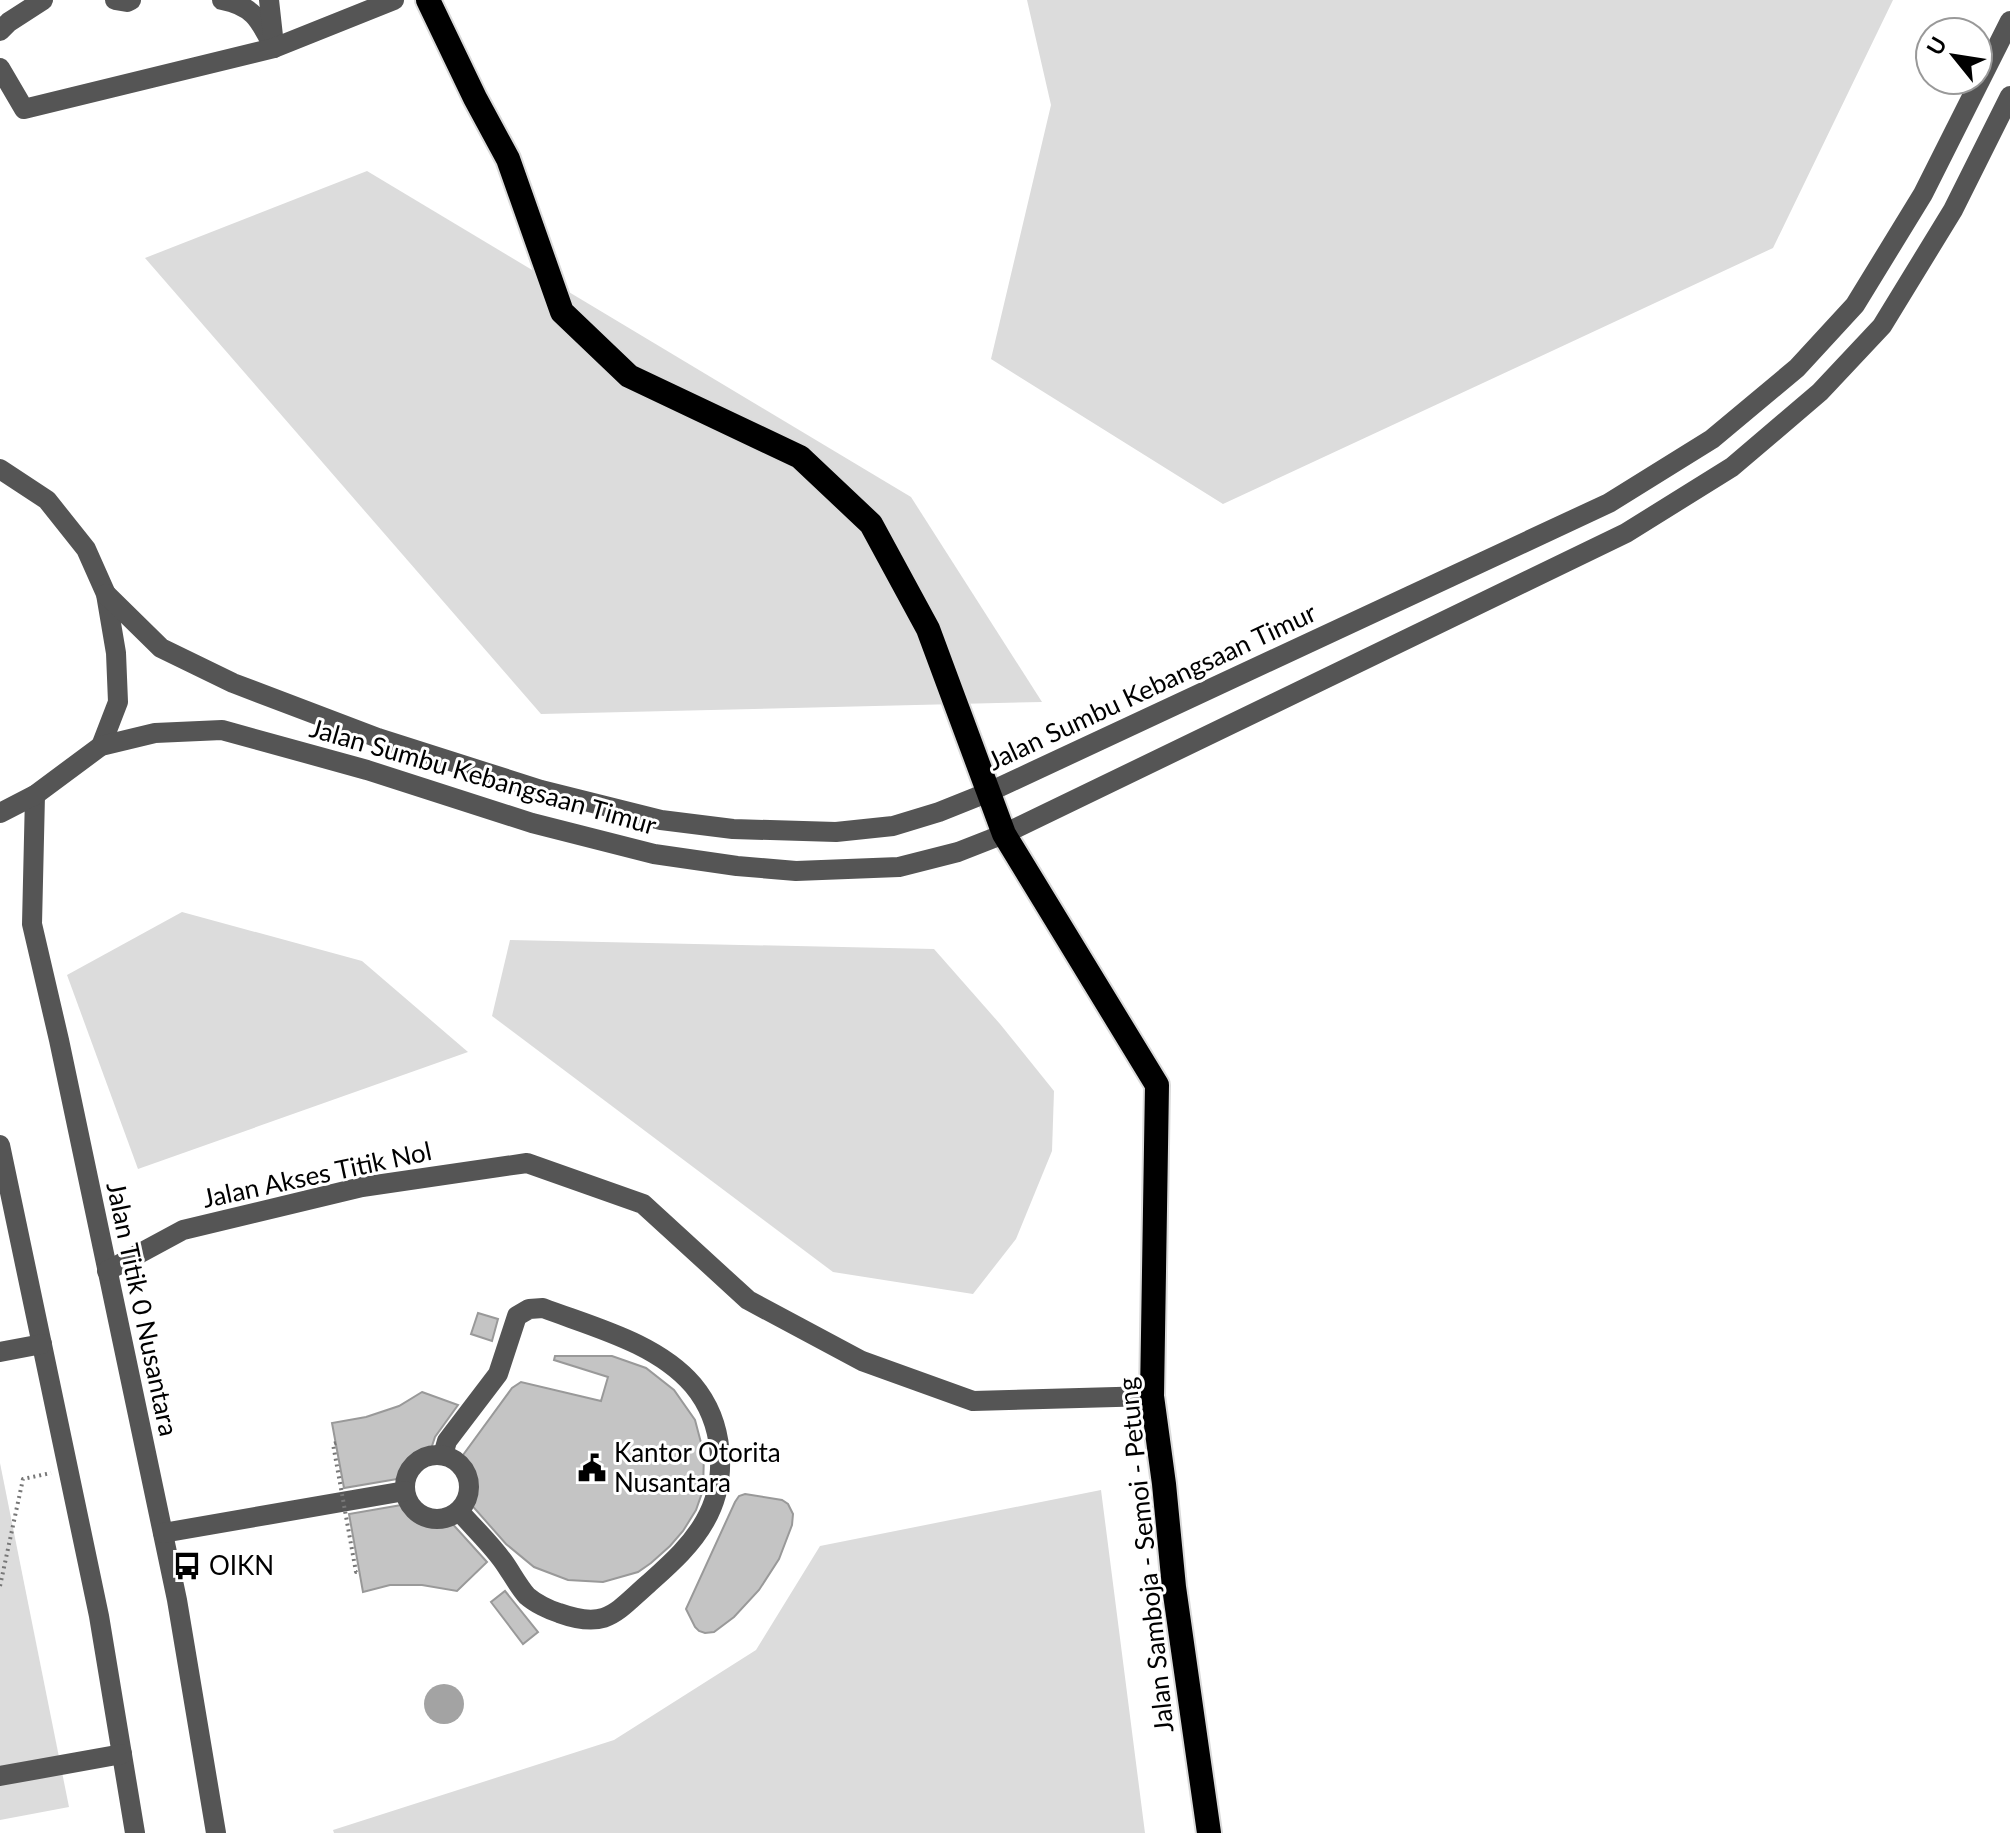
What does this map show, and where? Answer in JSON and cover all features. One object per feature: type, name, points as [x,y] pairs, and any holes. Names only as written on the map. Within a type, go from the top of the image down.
[{"type":"highway","name":"Jalan Samboja - Semoi - Petung","points":[[428,0],[508,159],[562,312],[629,376],[800,457],[871,524],[928,629],[1004,834],[1157,1085],[1152,1396],[1174,1587],[1209,1833]]},
{"type":"street","points":[[0,31],[43,0]]},
{"type":"street","points":[[115,0],[131,0]]},
{"type":"street","points":[[269,0],[274,48]]},
{"type":"street","points":[[0,68],[24,109],[274,48],[394,0]]},
{"type":"street","points":[[231,3],[259,18],[274,48]]},
{"type":"street","name":"Jalan Sumbu Kebangsaan Timur","points":[[106,594],[161,648],[233,683],[378,738],[527,786],[661,820],[733,829],[836,832],[893,826],[989,792],[1609,503],[1712,439],[1797,368],[1855,305],[1923,194],[2010,21]]},
{"type":"street","name":"Jalan Sumbu Kebangsaan Timur","points":[[0,813],[35,795],[101,746],[155,733],[222,730],[367,770],[532,823],[654,854],[796,871],[899,867],[958,852],[1004,834],[1626,533],[1732,467],[1820,392],[1882,326],[1953,210],[2010,96]]},
{"type":"street","name":"Jalan Sumbu Kebangsaan Timur","points":[[0,469],[47,500],[86,549],[106,594],[116,653],[118,702],[101,746]]},
{"type":"street","name":"Jalan Titik 0 Nusantara","points":[[35,795],[32,924],[177,1600],[216,1833]]},
{"type":"street","points":[[0,1145],[99,1616],[135,1833]]},
{"type":"street","name":"Jalan Akses Titik Nol","points":[[107,1271],[183,1230],[362,1187],[527,1163],[643,1204],[748,1300],[862,1361],[973,1401],[1152,1396]]},
{"type":"street","points":[[443,1455],[447,1441],[498,1374],[517,1316],[529,1309],[543,1308],[641,1346],[666,1361],[693,1385],[711,1413],[720,1445],[719,1487],[706,1521],[679,1557],[609,1618],[585,1620],[556,1613],[528,1596],[459,1511]]},
{"type":"street","points":[[0,1352],[42,1344]]},
{"type":"street","points":[[443,1455],[459,1463],[468,1478],[468,1496],[459,1511],[444,1519],[426,1518],[412,1507],[405,1491],[407,1476],[415,1464],[428,1456],[443,1455]]},
{"type":"street","points":[[163,1533],[405,1491]]},
{"type":"street","points":[[0,1776],[122,1754]]},
{"type":"path","points":[[336,1443],[333,1444],[343,1502],[356,1572],[359,1572]]},
{"type":"path","points":[[0,1586],[23,1479],[68,1470]]},
{"type":"shaded area","points":[[1027,0],[1893,0],[1773,248],[1223,504],[991,359],[1051,105]]},
{"type":"shaded area","points":[[367,171],[911,497],[1042,702],[541,714],[145,258]]},
{"type":"shaded area","points":[[182,912],[362,961],[468,1052],[138,1169],[67,975]]},
{"type":"shaded area","points":[[510,940],[934,949],[1054,1091],[1052,1151],[1016,1239],[973,1294],[833,1272],[492,1016]]},
{"type":"shaded area","points":[[0,1463],[69,1807],[0,1820]]},
{"type":"shaded area","points":[[1101,1490],[1145,1833],[334,1833],[333,1830],[614,1740],[756,1650],[820,1546]]},
{"type":"shaded area","points":[[444,1684],[458,1690],[464,1704],[458,1718],[444,1724],[430,1718],[424,1704],[430,1690]]},
{"type":"building","points":[[478,1313],[498,1319],[492,1341],[471,1334]]},
{"type":"building","name":"Kantor Otorita Nusantara","points":[[555,1356],[612,1356],[646,1368],[674,1390],[695,1420],[704,1454],[703,1490],[696,1510],[670,1546],[638,1572],[603,1582],[568,1580],[534,1567],[506,1544],[469,1502],[461,1498],[463,1479],[455,1466],[512,1388],[521,1382],[601,1401],[608,1377],[554,1360]]},
{"type":"building","points":[[422,1392],[458,1405],[435,1437],[430,1452],[432,1461],[418,1467],[411,1480],[403,1478],[344,1488],[332,1423],[366,1417],[399,1406]]},
{"type":"building","points":[[745,1494],[782,1500],[793,1514],[792,1525],[779,1559],[759,1590],[734,1617],[714,1632],[705,1633],[695,1627],[686,1609],[735,1502]]},
{"type":"building","points":[[414,1500],[427,1513],[446,1512],[449,1520],[487,1562],[457,1591],[422,1585],[390,1585],[363,1592],[349,1514],[407,1504]]},
{"type":"building","points":[[505,1591],[538,1632],[523,1644],[491,1602]]},
{"type":"place","name":"Kantor Otorita Nusantara","points":[[592,1468]]},
{"type":"place","name":"OIKN","points":[[187,1566]]}]
